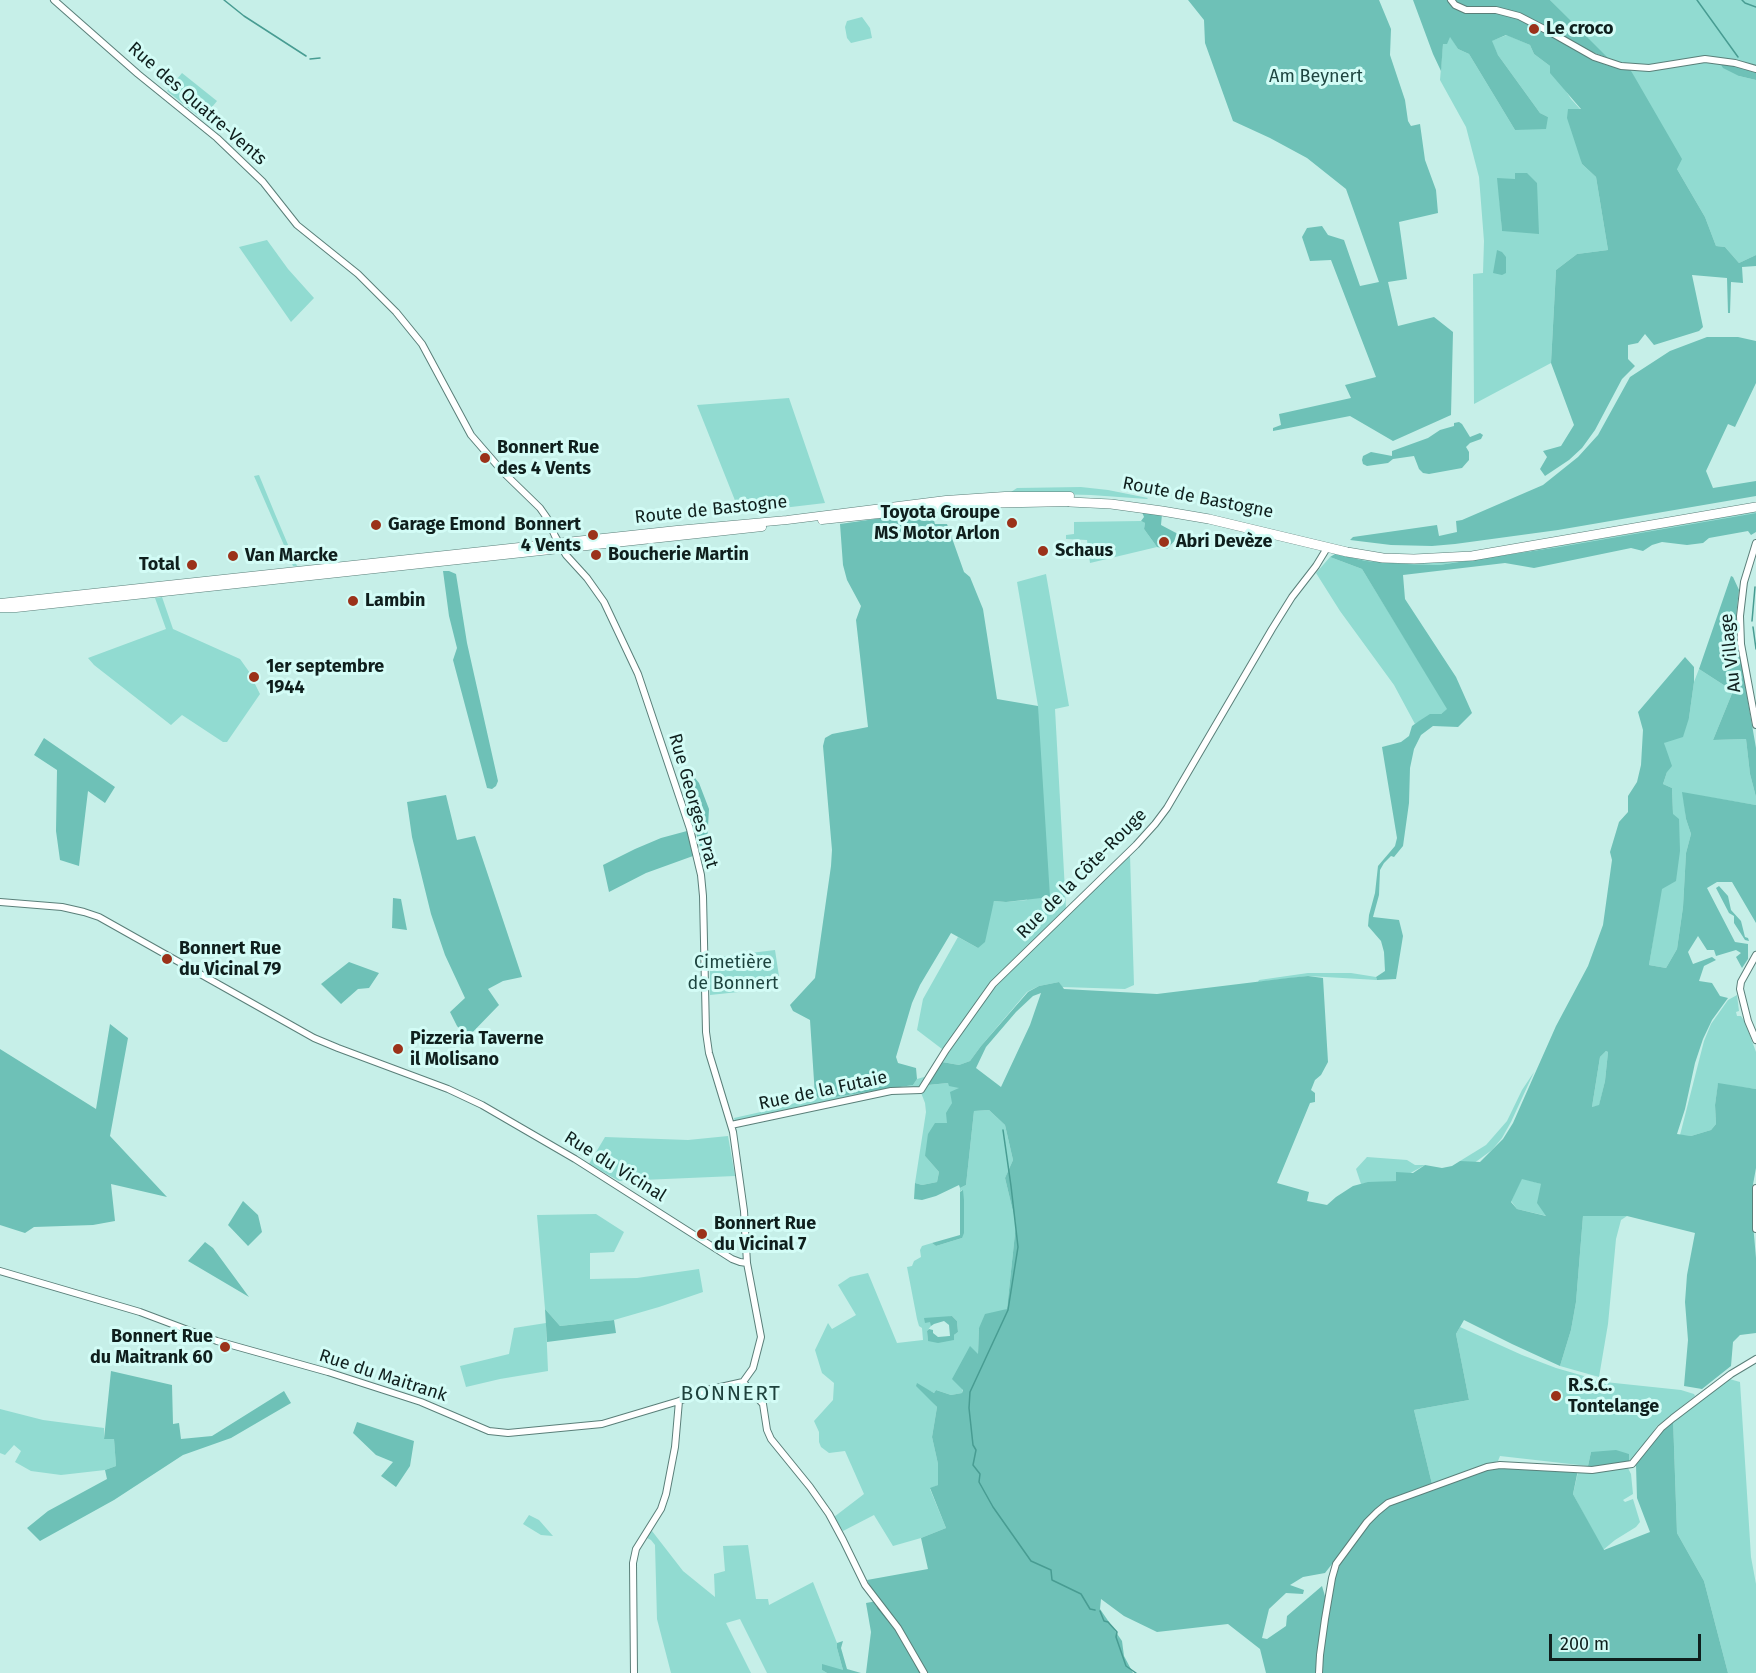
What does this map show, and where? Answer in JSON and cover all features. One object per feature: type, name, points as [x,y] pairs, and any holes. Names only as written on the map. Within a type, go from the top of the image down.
[{"type":"highway","name":"Route de Bastogne","points":[[1070,499],[1112,499],[1163,505],[1349,547],[1414,554],[1488,549],[1756,502]]},
{"type":"highway","name":"Route de Bastogne","points":[[1070,499],[1209,519],[1327,548],[1383,558],[1433,559],[1472,556],[1756,507]]},
{"type":"main road","name":"Route de Bastogne","points":[[0,610],[975,498],[1029,495],[1070,499]]},
{"type":"main road","name":"Route de Bastogne","points":[[0,603],[560,546]]},
{"type":"street","name":"Rue des Quatre-Vents","points":[[54,0],[138,74],[225,145],[262,182],[297,225],[358,274],[396,312],[422,344],[471,435],[503,472],[540,508],[560,546]]},
{"type":"street","points":[[1451,0],[1455,5],[1466,10],[1496,10],[1519,16],[1594,57],[1621,66],[1649,68],[1705,59],[1735,63],[1756,69]]},
{"type":"street","name":"Au Village","points":[[1756,543],[1744,582],[1740,616],[1741,644],[1756,725]]},
{"type":"street","name":"Rue Georges Prat","points":[[560,546],[604,602],[638,674],[690,829],[701,875],[706,1032],[709,1053],[731,1125],[744,1211],[747,1263],[761,1337],[753,1368],[743,1382]]},
{"type":"street","name":"Rue de la Côte-Rouge","points":[[921,1090],[945,1050],[993,984],[1136,845],[1167,808],[1235,688],[1292,597],[1327,548]]},
{"type":"street","name":"Rue du Vicinal","points":[[0,902],[62,907],[99,917],[314,1038],[465,1096],[575,1159],[736,1261],[747,1263]]},
{"type":"street","points":[[1756,955],[1745,973],[1740,989],[1748,1021],[1756,1040]]},
{"type":"street","name":"Rue de la Futaie","points":[[731,1125],[891,1091],[921,1090]]},
{"type":"street","points":[[1756,1188],[1756,1229]]},
{"type":"street","name":"Rue du Maitrank","points":[[0,1271],[140,1312],[222,1343],[328,1372],[421,1402],[478,1427],[497,1432],[594,1425],[679,1401],[707,1390],[743,1382]]},
{"type":"street","points":[[1319,1673],[1322,1637],[1336,1564],[1367,1522],[1388,1503],[1487,1467],[1500,1465],[1592,1470],[1632,1464],[1661,1428],[1725,1378],[1756,1359]]},
{"type":"street","points":[[743,1382],[763,1404],[767,1430],[771,1439],[829,1514],[865,1585],[898,1628],[924,1673]]},
{"type":"street","points":[[634,1673],[633,1563],[636,1549],[661,1509],[666,1494],[675,1447],[679,1401]]},
{"type":"green space","name":"Am Beynert","points":[[1188,0],[1379,0],[1391,29],[1390,55],[1405,100],[1408,121],[1411,126],[1420,124],[1425,160],[1436,190],[1438,213],[1399,222],[1407,279],[1388,282],[1398,326],[1434,317],[1453,332],[1451,415],[1393,441],[1350,416],[1273,431],[1273,428],[1281,425],[1279,414],[1351,398],[1345,385],[1376,377],[1331,260],[1310,261],[1302,237],[1307,228],[1322,226],[1328,235],[1344,240],[1360,286],[1379,282],[1346,189],[1307,158],[1233,121],[1205,43],[1204,20]]},
{"type":"green space","points":[[1413,0],[1550,0],[1608,58],[1576,46],[1593,59],[1606,65],[1630,69],[1682,159],[1677,169],[1705,217],[1716,246],[1725,247],[1739,263],[1756,255],[1756,266],[1742,267],[1743,283],[1731,282],[1730,313],[1728,313],[1727,278],[1692,275],[1703,327],[1699,331],[1654,345],[1645,334],[1638,343],[1628,345],[1628,359],[1635,366],[1622,379],[1595,430],[1582,448],[1569,460],[1545,476],[1540,469],[1547,457],[1543,451],[1561,446],[1574,425],[1551,363],[1556,270],[1577,254],[1608,250],[1596,177],[1582,164],[1567,118],[1568,109],[1581,109],[1550,73],[1550,66],[1534,54],[1530,45],[1506,35],[1492,41],[1498,55],[1540,113],[1548,117],[1546,129],[1515,130],[1469,54],[1458,49],[1450,37],[1447,44],[1443,44],[1441,71]]},
{"type":"green space","points":[[1550,0],[1756,0],[1756,70],[1739,76],[1756,80],[1756,255],[1739,263],[1725,247],[1716,246],[1705,217],[1677,169],[1630,69],[1606,65],[1572,45],[1606,58]]},
{"type":"green space","points":[[862,17],[870,28],[872,38],[851,43],[847,38],[845,27],[847,21]]},
{"type":"green space","points":[[1507,35],[1530,45],[1534,54],[1550,66],[1571,99],[1581,110],[1572,109],[1582,164],[1596,177],[1608,250],[1577,254],[1556,270],[1551,363],[1474,404],[1473,274],[1483,273],[1484,241],[1479,177],[1466,127],[1440,80],[1443,43],[1450,36],[1458,49],[1469,54],[1515,130],[1548,117],[1540,113],[1498,55],[1491,41]],"holes":[[[1498,179],[1516,179],[1502,231]]]},
{"type":"green space","points":[[1720,63],[1756,70],[1756,80],[1739,76],[1723,68]]},
{"type":"green space","points":[[182,73],[217,101],[202,119],[167,91]]},
{"type":"green space","points":[[1515,173],[1527,173],[1537,183],[1539,234],[1502,231],[1497,178],[1515,179]]},
{"type":"green space","points":[[267,240],[288,269],[314,298],[291,322],[239,247]]},
{"type":"green space","points":[[1497,250],[1506,257],[1506,273],[1502,275],[1493,273]]},
{"type":"green space","points":[[1707,337],[1738,337],[1756,341],[1756,383],[1735,427],[1728,424],[1706,471],[1713,488],[1756,481],[1756,496],[1558,530],[1455,544],[1391,545],[1350,540],[1353,537],[1437,525],[1439,536],[1457,532],[1456,521],[1543,485],[1578,457],[1598,435],[1630,377],[1670,351]]},
{"type":"green space","points":[[789,398],[825,503],[740,513],[697,405]]},
{"type":"green space","points":[[1459,422],[1470,437],[1480,433],[1483,435],[1481,439],[1466,447],[1469,460],[1462,468],[1423,473],[1414,456],[1393,459],[1388,463],[1367,466],[1363,464],[1363,456],[1371,452],[1392,456],[1392,451],[1428,438]]},
{"type":"green space","points":[[259,475],[297,566],[293,566],[254,476]]},
{"type":"green space","points":[[1081,487],[1148,498],[1011,492],[1017,488]]},
{"type":"green space","points":[[931,511],[935,524],[947,524],[964,572],[970,577],[983,609],[997,699],[1038,706],[1050,897],[1006,902],[994,901],[985,942],[978,948],[951,933],[912,1003],[896,1057],[898,1063],[916,1068],[917,1079],[913,1085],[822,1099],[815,1096],[810,1020],[793,1011],[790,1005],[815,978],[831,866],[832,850],[823,746],[825,738],[832,734],[868,727],[856,620],[861,606],[847,580],[843,565],[840,524]]},
{"type":"green space","points":[[1756,511],[1756,513],[1559,547],[1439,565],[1366,561],[1335,554],[1412,563],[1450,562],[1611,537]]},
{"type":"green space","points":[[1142,512],[1162,514],[1161,525],[1178,534],[1167,549],[1157,547],[1144,529],[1145,523],[1141,521],[1144,517]]},
{"type":"green space","points":[[1756,513],[1756,532],[1751,535],[1748,531],[1709,538],[1703,543],[1687,545],[1662,542],[1643,551],[1631,548],[1534,568],[1505,563],[1403,575],[1405,599],[1456,677],[1472,713],[1458,727],[1433,726],[1421,735],[1414,749],[1410,768],[1409,803],[1403,846],[1394,857],[1391,856],[1384,863],[1380,870],[1379,895],[1373,917],[1399,920],[1403,936],[1396,979],[1377,980],[1376,977],[1385,971],[1384,952],[1381,941],[1368,926],[1369,915],[1375,893],[1378,866],[1395,846],[1397,838],[1382,747],[1401,742],[1409,736],[1412,726],[1430,714],[1441,714],[1447,709],[1362,569],[1330,557],[1335,554],[1366,561],[1439,565]]},
{"type":"green space","points":[[1141,521],[1145,523],[1144,529],[1157,547],[1090,563],[1087,540],[1066,539],[1066,535],[1074,534],[1074,522]]},
{"type":"green space","points":[[1330,557],[1362,569],[1448,709],[1441,714],[1430,715],[1415,724],[1394,685],[1340,611],[1316,573]]},
{"type":"green space","points":[[443,571],[456,574],[467,643],[498,781],[492,789],[487,788],[453,660],[457,648],[449,616]]},
{"type":"green space","points":[[1046,574],[1069,706],[1055,709],[1066,909],[985,989],[942,1049],[917,1030],[923,999],[958,937],[978,948],[994,901],[1027,900],[1038,706],[1017,582]]},
{"type":"green space","points":[[1731,576],[1739,590],[1736,616],[1738,644],[1756,748],[1756,797],[1750,774],[1746,739],[1713,740],[1733,691],[1699,669]]},
{"type":"green space","points":[[162,597],[173,629],[240,659],[257,680],[254,682],[260,694],[227,742],[223,742],[182,715],[171,725],[88,658],[166,629],[155,598]]},
{"type":"green space","points":[[1685,657],[1694,667],[1689,718],[1683,737],[1664,743],[1672,766],[1663,784],[1672,788],[1673,814],[1679,819],[1680,851],[1676,881],[1662,889],[1649,965],[1666,968],[1677,949],[1683,907],[1686,853],[1691,834],[1682,792],[1756,805],[1756,923],[1732,882],[1717,882],[1707,888],[1735,942],[1748,944],[1748,959],[1742,968],[1736,957],[1741,953],[1736,950],[1716,956],[1714,950],[1707,950],[1698,936],[1688,952],[1693,964],[1712,957],[1716,960],[1704,966],[1699,981],[1712,983],[1720,996],[1728,998],[1712,1020],[1703,1039],[1677,1134],[1691,1136],[1711,1130],[1716,1124],[1715,1105],[1718,1083],[1756,1089],[1756,1168],[1752,1190],[1752,1212],[1756,1258],[1756,1333],[1740,1335],[1733,1342],[1731,1366],[1702,1389],[1684,1386],[1688,1340],[1685,1302],[1687,1275],[1695,1233],[1627,1216],[1583,1216],[1576,1302],[1571,1330],[1560,1366],[1464,1320],[1456,1334],[1469,1400],[1414,1410],[1432,1484],[1487,1467],[1578,1470],[1573,1494],[1604,1550],[1650,1532],[1637,1498],[1636,1465],[1661,1428],[1673,1418],[1677,1533],[1704,1581],[1728,1673],[1266,1673],[1260,1649],[1228,1624],[1157,1632],[1124,1616],[1101,1599],[1100,1609],[1122,1641],[1124,1656],[1133,1673],[866,1673],[871,1632],[866,1603],[877,1601],[867,1580],[928,1569],[921,1538],[946,1528],[930,1488],[938,1485],[938,1464],[932,1437],[937,1407],[916,1386],[917,1383],[934,1393],[936,1390],[951,1395],[962,1393],[963,1390],[952,1379],[970,1346],[978,1354],[979,1328],[985,1314],[1007,1309],[1016,1224],[1005,1178],[1013,1160],[1005,1125],[989,1110],[974,1111],[966,1185],[960,1188],[959,1185],[922,1200],[914,1199],[915,1183],[922,1185],[937,1182],[939,1172],[925,1156],[928,1134],[935,1123],[947,1123],[946,1113],[952,1103],[950,1092],[959,1088],[949,1086],[948,1083],[928,1085],[942,1062],[959,1065],[970,1061],[1028,992],[1039,986],[1059,982],[1064,989],[1157,994],[1308,976],[1323,978],[1328,1062],[1321,1075],[1315,1080],[1311,1090],[1315,1093],[1315,1102],[1310,1103],[1277,1183],[1309,1192],[1307,1201],[1327,1205],[1353,1186],[1368,1182],[1396,1181],[1396,1172],[1413,1173],[1425,1165],[1442,1168],[1460,1161],[1480,1162],[1503,1139],[1513,1123],[1556,1026],[1588,966],[1603,925],[1612,860],[1610,852],[1619,822],[1628,812],[1628,796],[1637,782],[1641,765],[1643,730],[1638,712]],"holes":[[[1041,993],[1030,1025],[1001,1087],[976,1068],[986,1047],[1033,996]],[[1606,1051],[1608,1052],[1605,1081],[1599,1105],[1592,1107],[1600,1057]],[[1522,1179],[1541,1184],[1537,1203],[1546,1216],[1517,1209],[1511,1202]],[[1332,1564],[1336,1564],[1327,1603],[1322,1586],[1287,1616],[1286,1626],[1267,1639],[1262,1638],[1269,1609],[1286,1593],[1303,1594],[1304,1590],[1290,1585],[1303,1577],[1325,1573]]]},
{"type":"green space","points":[[1699,669],[1733,691],[1713,740],[1746,739],[1756,805],[1683,793],[1686,819],[1691,834],[1686,853],[1683,907],[1677,949],[1666,968],[1649,965],[1673,814],[1672,788],[1663,784],[1667,772],[1664,743],[1689,718],[1694,682]]},
{"type":"green space","points":[[44,738],[115,787],[105,803],[88,791],[79,866],[60,860],[56,831],[57,770],[34,755]]},
{"type":"green space","points":[[681,778],[695,778],[709,809],[707,843],[700,847]]},
{"type":"green space","points":[[446,795],[457,840],[475,836],[522,977],[503,981],[488,989],[499,1005],[467,1038],[457,1026],[450,1012],[465,998],[445,955],[431,914],[412,837],[407,802]]},
{"type":"green space","points":[[687,831],[693,856],[646,873],[609,892],[603,865],[661,838]]},
{"type":"green space","points":[[1130,855],[1134,985],[1125,989],[1062,987],[1059,982],[1039,986],[1027,992],[970,1061],[959,1065],[942,1062],[989,994],[1028,952]]},
{"type":"green space","points":[[1719,886],[1728,896],[1731,910],[1741,921],[1745,937],[1749,941],[1745,940],[1734,923],[1734,916],[1729,913],[1716,888]]},
{"type":"green space","points":[[393,898],[401,899],[407,930],[392,928]]},
{"type":"green space","name":"Cimetière de Bonnert","points":[[775,950],[780,983],[748,987],[748,991],[710,995],[710,958]]},
{"type":"green space","points":[[349,962],[379,973],[369,988],[358,989],[341,1004],[321,984]]},
{"type":"green space","points":[[1308,973],[1351,973],[1376,977],[1377,980],[1308,976],[1258,982]]},
{"type":"green space","points":[[1737,995],[1739,1011],[1736,1012],[1737,1016],[1741,1016],[1745,1022],[1756,1052],[1756,1089],[1718,1084],[1715,1105],[1716,1124],[1711,1130],[1691,1136],[1680,1135],[1704,1041],[1711,1024],[1728,1000]]},
{"type":"green space","points":[[110,1024],[128,1038],[110,1136],[167,1197],[111,1184],[115,1221],[93,1225],[34,1227],[25,1233],[0,1225],[0,1049],[96,1109]]},
{"type":"green space","points":[[1606,1051],[1608,1052],[1605,1081],[1599,1106],[1592,1107],[1600,1057]]},
{"type":"green space","points":[[1534,1072],[1502,1138],[1492,1150],[1466,1169],[1460,1161],[1486,1145],[1507,1121],[1522,1090]]},
{"type":"green space","points":[[924,1077],[929,1085],[948,1083],[960,1088],[952,1103],[948,1123],[925,1156],[939,1172],[937,1182],[922,1185],[915,1183],[926,1112],[920,1090],[903,1089],[736,1125],[734,1118],[783,1107],[815,1096],[822,1099],[913,1085],[917,1079]]},
{"type":"green space","points":[[989,1110],[1005,1125],[1013,1160],[1005,1178],[1016,1224],[1007,1309],[979,1328],[978,1355],[970,1347],[962,1393],[951,1395],[936,1390],[934,1393],[917,1384],[937,1407],[932,1437],[938,1464],[938,1485],[930,1489],[946,1528],[893,1546],[874,1515],[843,1531],[834,1517],[864,1494],[845,1451],[829,1453],[821,1447],[819,1442],[819,1432],[814,1421],[833,1400],[834,1383],[822,1373],[815,1350],[828,1323],[832,1329],[856,1315],[838,1285],[850,1277],[868,1273],[897,1343],[923,1340],[907,1267],[912,1266],[914,1261],[921,1257],[922,1246],[932,1243],[936,1246],[962,1238],[962,1190],[960,1192],[960,1188],[966,1185],[974,1111]],"holes":[[[952,1316],[957,1321],[958,1332],[954,1335],[928,1341],[927,1331],[931,1322]]]},
{"type":"green space","points":[[728,1136],[735,1176],[619,1181],[589,1164],[605,1137],[688,1140]]},
{"type":"green space","points":[[1367,1157],[1407,1160],[1415,1165],[1425,1165],[1396,1181],[1361,1184],[1356,1169]]},
{"type":"green space","points":[[1522,1178],[1541,1184],[1547,1216],[1517,1209],[1511,1201]]},
{"type":"green space","points":[[963,1190],[964,1233],[962,1238],[936,1246],[932,1243],[960,1235],[960,1192]]},
{"type":"green space","points":[[243,1201],[258,1215],[262,1232],[248,1246],[228,1225]]},
{"type":"green space","points":[[596,1214],[624,1232],[614,1252],[590,1253],[590,1279],[637,1278],[699,1269],[703,1292],[614,1320],[560,1326],[545,1309],[537,1215]]},
{"type":"green space","points":[[1583,1216],[1627,1216],[1621,1220],[1616,1239],[1608,1324],[1599,1377],[1560,1366],[1571,1330],[1576,1302]]},
{"type":"green space","points":[[205,1242],[213,1248],[249,1297],[188,1261]]},
{"type":"green space","points":[[545,1309],[560,1326],[614,1320],[616,1333],[547,1342]]},
{"type":"green space","points":[[952,1316],[957,1321],[958,1332],[954,1335],[954,1340],[938,1343],[928,1341],[927,1331],[929,1329],[933,1330],[938,1337],[950,1336],[949,1325],[944,1321],[931,1326],[930,1322],[925,1323],[924,1318]]},
{"type":"green space","points":[[546,1323],[548,1371],[466,1387],[460,1366],[509,1354],[514,1328]]},
{"type":"green space","points":[[1460,1327],[1556,1368],[1605,1382],[1681,1390],[1695,1396],[1657,1426],[1636,1456],[1629,1461],[1629,1454],[1591,1452],[1588,1466],[1500,1456],[1498,1461],[1432,1484],[1414,1410],[1469,1400],[1456,1334]]},
{"type":"green space","points":[[111,1371],[172,1385],[173,1424],[179,1423],[181,1439],[212,1436],[284,1391],[291,1403],[231,1438],[183,1455],[114,1500],[40,1541],[27,1528],[48,1511],[107,1479],[105,1470],[116,1466],[114,1439],[104,1439]]},
{"type":"green space","points":[[1726,1378],[1740,1382],[1751,1557],[1756,1584],[1756,1673],[1728,1673],[1704,1581],[1677,1533],[1673,1418]]},
{"type":"green space","points":[[0,1409],[43,1420],[104,1428],[104,1439],[114,1439],[116,1466],[105,1470],[61,1475],[31,1471],[15,1462],[21,1451],[14,1445],[5,1455],[0,1453]]},
{"type":"green space","points":[[357,1422],[414,1441],[410,1466],[396,1487],[381,1476],[393,1462],[376,1455],[353,1433]]},
{"type":"green space","points":[[1616,1450],[1629,1454],[1629,1461],[1619,1465],[1591,1468],[1588,1466],[1591,1452]]},
{"type":"green space","points":[[1626,1467],[1631,1474],[1633,1494],[1623,1500],[1625,1502],[1633,1499],[1640,1522],[1603,1550],[1573,1494],[1578,1472]]},
{"type":"green space","points":[[529,1515],[539,1520],[553,1536],[541,1535],[523,1524]]},
{"type":"green space","points":[[652,1531],[683,1571],[715,1597],[714,1574],[725,1571],[723,1546],[748,1545],[756,1599],[768,1599],[769,1605],[813,1582],[837,1643],[843,1670],[822,1670],[827,1673],[767,1673],[740,1619],[726,1623],[751,1673],[671,1673],[657,1619],[655,1545],[645,1537]]},
{"type":"green space","points":[[843,1641],[841,1648],[847,1669],[861,1673],[827,1673],[822,1670],[822,1664],[843,1670],[837,1643]]},
{"type":"waterway","points":[[224,0],[244,16],[306,56]]},
{"type":"waterway","points":[[1697,0],[1738,57]]},
{"type":"waterway","points":[[1742,0],[1756,7]]},
{"type":"waterway","points":[[310,59],[320,58]]},
{"type":"waterway","points":[[1752,621],[1755,587]]},
{"type":"waterway","points":[[1753,627],[1756,649]]},
{"type":"waterway","points":[[1003,1130],[1018,1247],[1008,1310],[970,1392],[969,1408],[973,1445],[976,1450],[973,1465],[980,1474],[979,1482],[993,1507],[1031,1561],[1051,1570],[1052,1580],[1081,1594],[1090,1609],[1095,1610]]},
{"type":"waterway","points":[[878,1608],[887,1619]]},
{"type":"waterway","points":[[1100,1611],[1104,1621],[1108,1622],[1117,1632],[1116,1637],[1126,1666],[1136,1673]]},
{"type":"waterway","points":[[915,1663],[920,1673]]},
{"type":"place","name":"Le croco","points":[[1534,29]]},
{"type":"place","name":"Bonnert Rue des 4 Vents","points":[[485,458]]},
{"type":"place","name":"Toyota Groupe MS Motor Arlon","points":[[1012,523]]},
{"type":"place","name":"Garage Emond","points":[[376,525]]},
{"type":"place","name":"Bonnert 4 Vents","points":[[593,535]]},
{"type":"place","name":"Abri Devèze","points":[[1164,542]]},
{"type":"place","name":"Schaus","points":[[1043,551]]},
{"type":"place","name":"Boucherie Martin","points":[[596,555]]},
{"type":"place","name":"Van Marcke","points":[[233,556]]},
{"type":"place","name":"Total","points":[[192,565]]},
{"type":"place","name":"Lambin","points":[[353,601]]},
{"type":"place","name":"1er septembre 1944","points":[[254,677]]},
{"type":"place","name":"Bonnert Rue du Vicinal 79","points":[[167,959]]},
{"type":"place","name":"Pizzeria Taverne il Molisano","points":[[398,1049]]},
{"type":"place","name":"Bonnert Rue du Vicinal 7","points":[[702,1234]]},
{"type":"place","name":"Bonnert Rue du Maitrank 60","points":[[225,1347]]},
{"type":"place","name":"R.S.C. Tontelange","points":[[1556,1396]]},
{"type":"district","name":"BONNERT","points":[[731,1394]]}]
